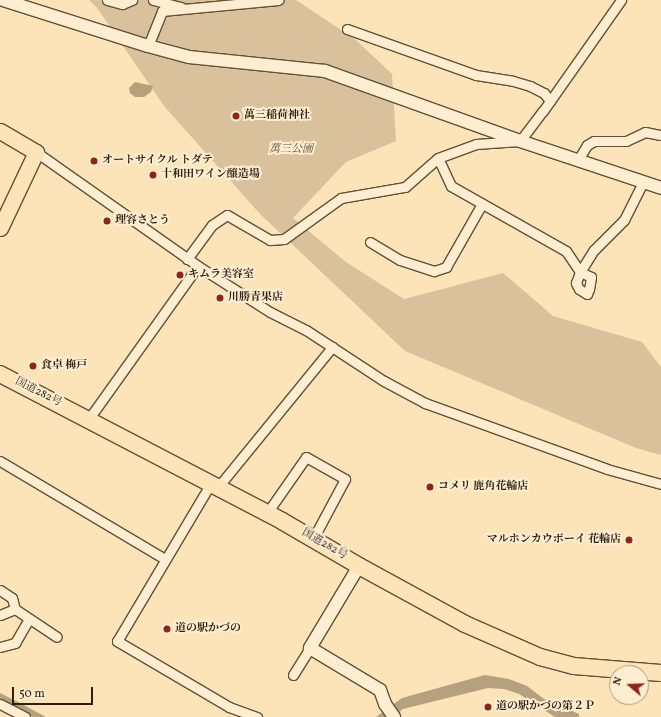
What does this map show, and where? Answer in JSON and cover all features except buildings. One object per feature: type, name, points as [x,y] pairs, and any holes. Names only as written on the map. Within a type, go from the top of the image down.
[{"type":"highway","name":"国道282号","points":[[0,374],[267,513],[359,566],[465,624],[540,657],[574,666],[661,673]]},
{"type":"main road","points":[[0,131],[36,152],[0,228]]},
{"type":"street","points":[[3,0],[148,46],[189,57],[325,72],[520,141],[661,188]]},
{"type":"street","points":[[107,0],[122,4],[132,0]]},
{"type":"street","points":[[153,0],[189,10]]},
{"type":"street","points":[[148,46],[162,11],[189,10],[278,0]]},
{"type":"street","points":[[187,259],[212,225],[227,216],[270,240],[284,239],[341,198],[404,187],[438,158],[476,144],[520,141],[621,0]]},
{"type":"street","points":[[347,29],[476,75],[513,81],[530,86],[544,93],[550,101]]},
{"type":"street","points":[[578,160],[587,145],[594,142],[626,141],[645,132],[661,135]]},
{"type":"street","points":[[36,152],[187,259],[270,312],[306,330],[384,380],[425,403],[607,469],[661,484]]},
{"type":"street","points":[[438,158],[450,186],[566,251],[580,272],[594,250],[624,220],[643,182]]},
{"type":"street","points":[[370,242],[400,260],[434,271],[446,267],[482,204]]},
{"type":"street","points":[[88,420],[198,266]]},
{"type":"street","points":[[256,717],[229,707],[117,641],[165,559],[214,485],[332,347]]},
{"type":"street","points":[[267,513],[306,457],[345,478],[313,539]]},
{"type":"street","points":[[0,461],[165,559]]},
{"type":"street","points":[[292,675],[359,566]]},
{"type":"street","points":[[0,590],[12,598],[15,609],[57,637]]},
{"type":"street","points":[[0,615],[15,609]]},
{"type":"street","points":[[0,647],[15,643],[30,619]]},
{"type":"street","points":[[310,648],[380,690],[394,717]]},
{"type":"street","points":[[0,704],[25,717]]},
{"type":"green space","name":"萬三公園","points":[[89,0],[296,0],[356,40],[392,74],[396,141],[346,162],[293,218],[346,262],[404,299],[503,273],[553,316],[642,342],[661,367],[661,455],[636,448],[405,351],[260,214],[164,106],[97,8]]},
{"type":"shaded area","points":[[135,82],[153,86],[151,92],[144,97],[135,97],[130,93],[129,88]]},
{"type":"shaded area","points":[[485,675],[509,679],[527,686],[544,699],[579,714],[579,717],[555,717],[519,694],[504,689],[488,688],[403,709],[393,717],[376,717],[402,698]]},
{"type":"shaded area","points":[[0,693],[46,717],[33,717],[0,700]]},
{"type":"place","name":"萬三稲荷神社","points":[[236,116]]},
{"type":"place","name":"オートサイクル トダテ","points":[[94,161]]},
{"type":"place","name":"十和田ワイン醸造場","points":[[153,175]]},
{"type":"place","name":"理容さとう","points":[[107,221]]},
{"type":"place","name":"キムラ美容室","points":[[180,275]]},
{"type":"place","name":"川勝青果店","points":[[220,298]]},
{"type":"place","name":"食卓 梅戸","points":[[33,366]]},
{"type":"place","name":"コメリ 鹿角花輪店","points":[[430,487]]},
{"type":"place","name":"マルホンカウボーイ 花輪店","points":[[629,540]]},
{"type":"place","name":"道の駅かづの","points":[[167,629]]},
{"type":"place","name":"道の駅かづの第２Ｐ","points":[[488,707]]}]
